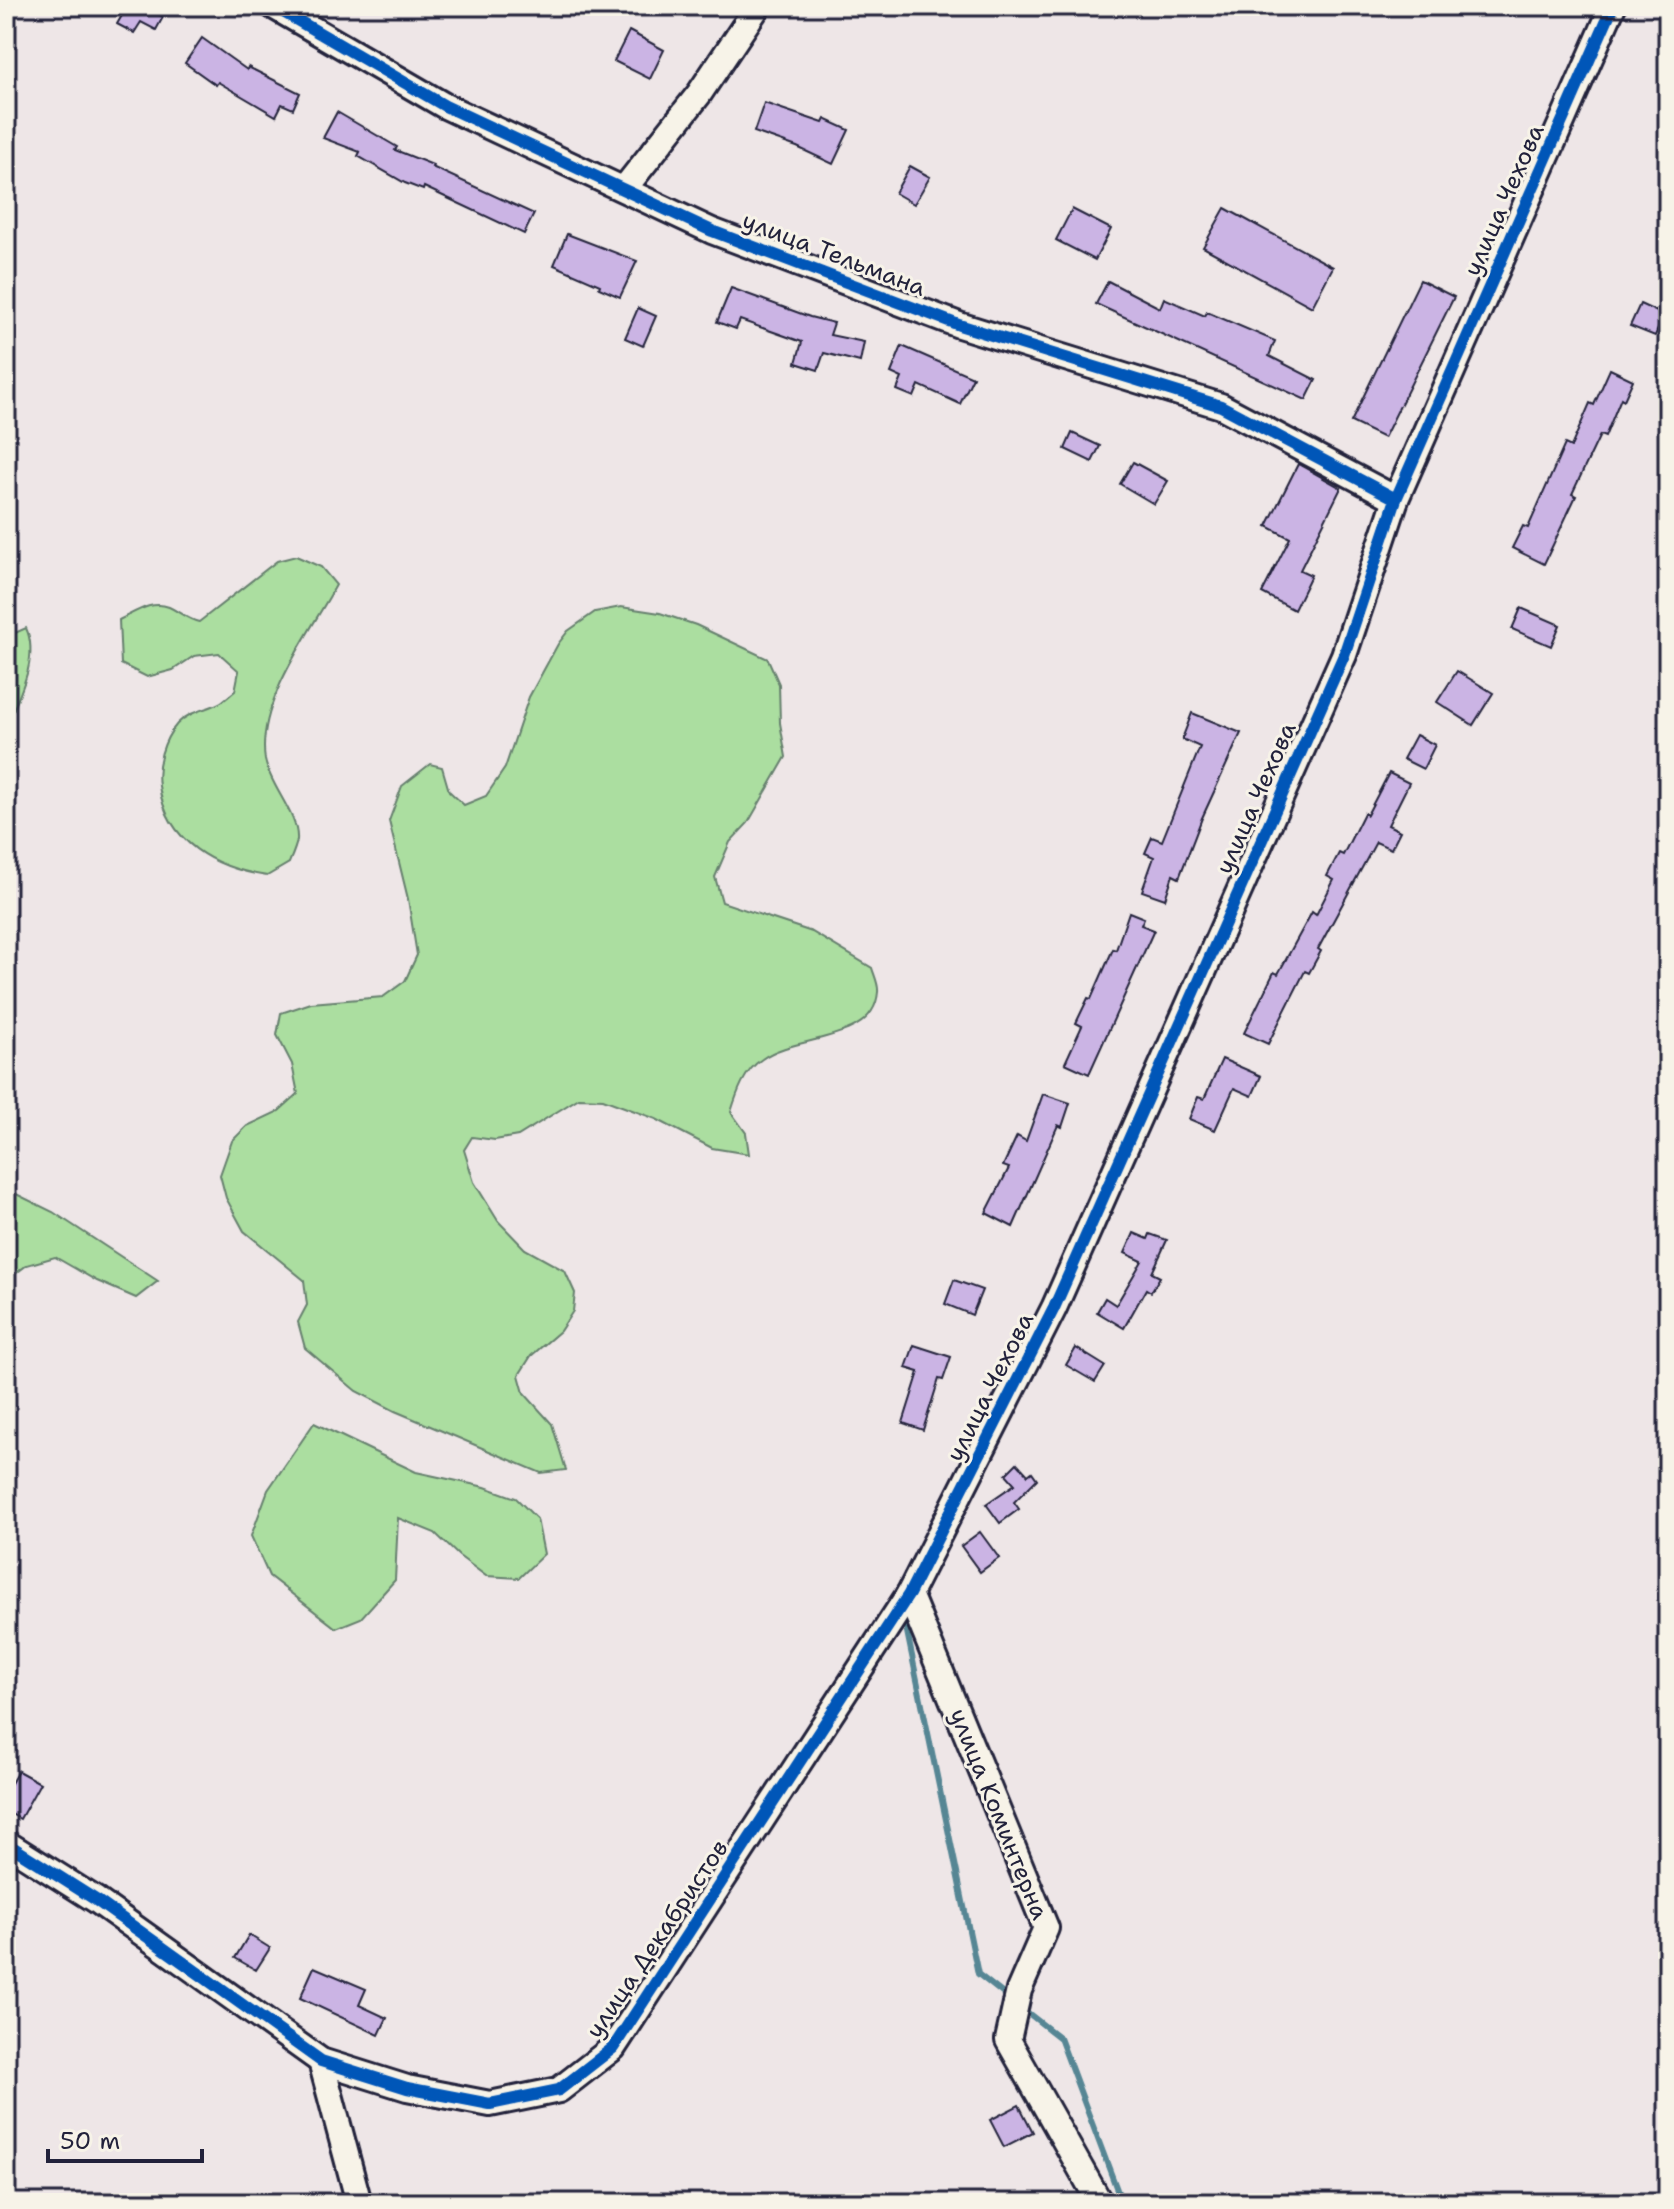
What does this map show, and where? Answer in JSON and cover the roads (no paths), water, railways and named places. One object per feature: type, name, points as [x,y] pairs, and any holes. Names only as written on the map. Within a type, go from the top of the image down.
[{"type":"street","name":"улица Тельмана","points":[[273,6],[445,106],[712,231],[959,325],[1221,406],[1396,499]]},
{"type":"street","points":[[624,189],[699,94],[758,6]]},
{"type":"street","name":"улица Чехова","points":[[909,1594],[1061,1294],[1344,655],[1396,499],[1613,6]]},
{"type":"street","name":"улица Коминтерна","points":[[909,1594],[1046,1928],[1019,1990],[1008,2040],[1100,2203]]},
{"type":"street","name":"улица Декабристов","points":[[6,1843],[96,1900],[321,2061],[407,2088],[490,2104],[559,2090],[613,2048],[909,1594]]},
{"type":"street","points":[[321,2061],[359,2203]]},
{"type":"waterway","points":[[906,1627],[978,1974],[1011,2000]]},
{"type":"waterway","points":[[1023,2009],[1060,2038],[1122,2203]]}]
